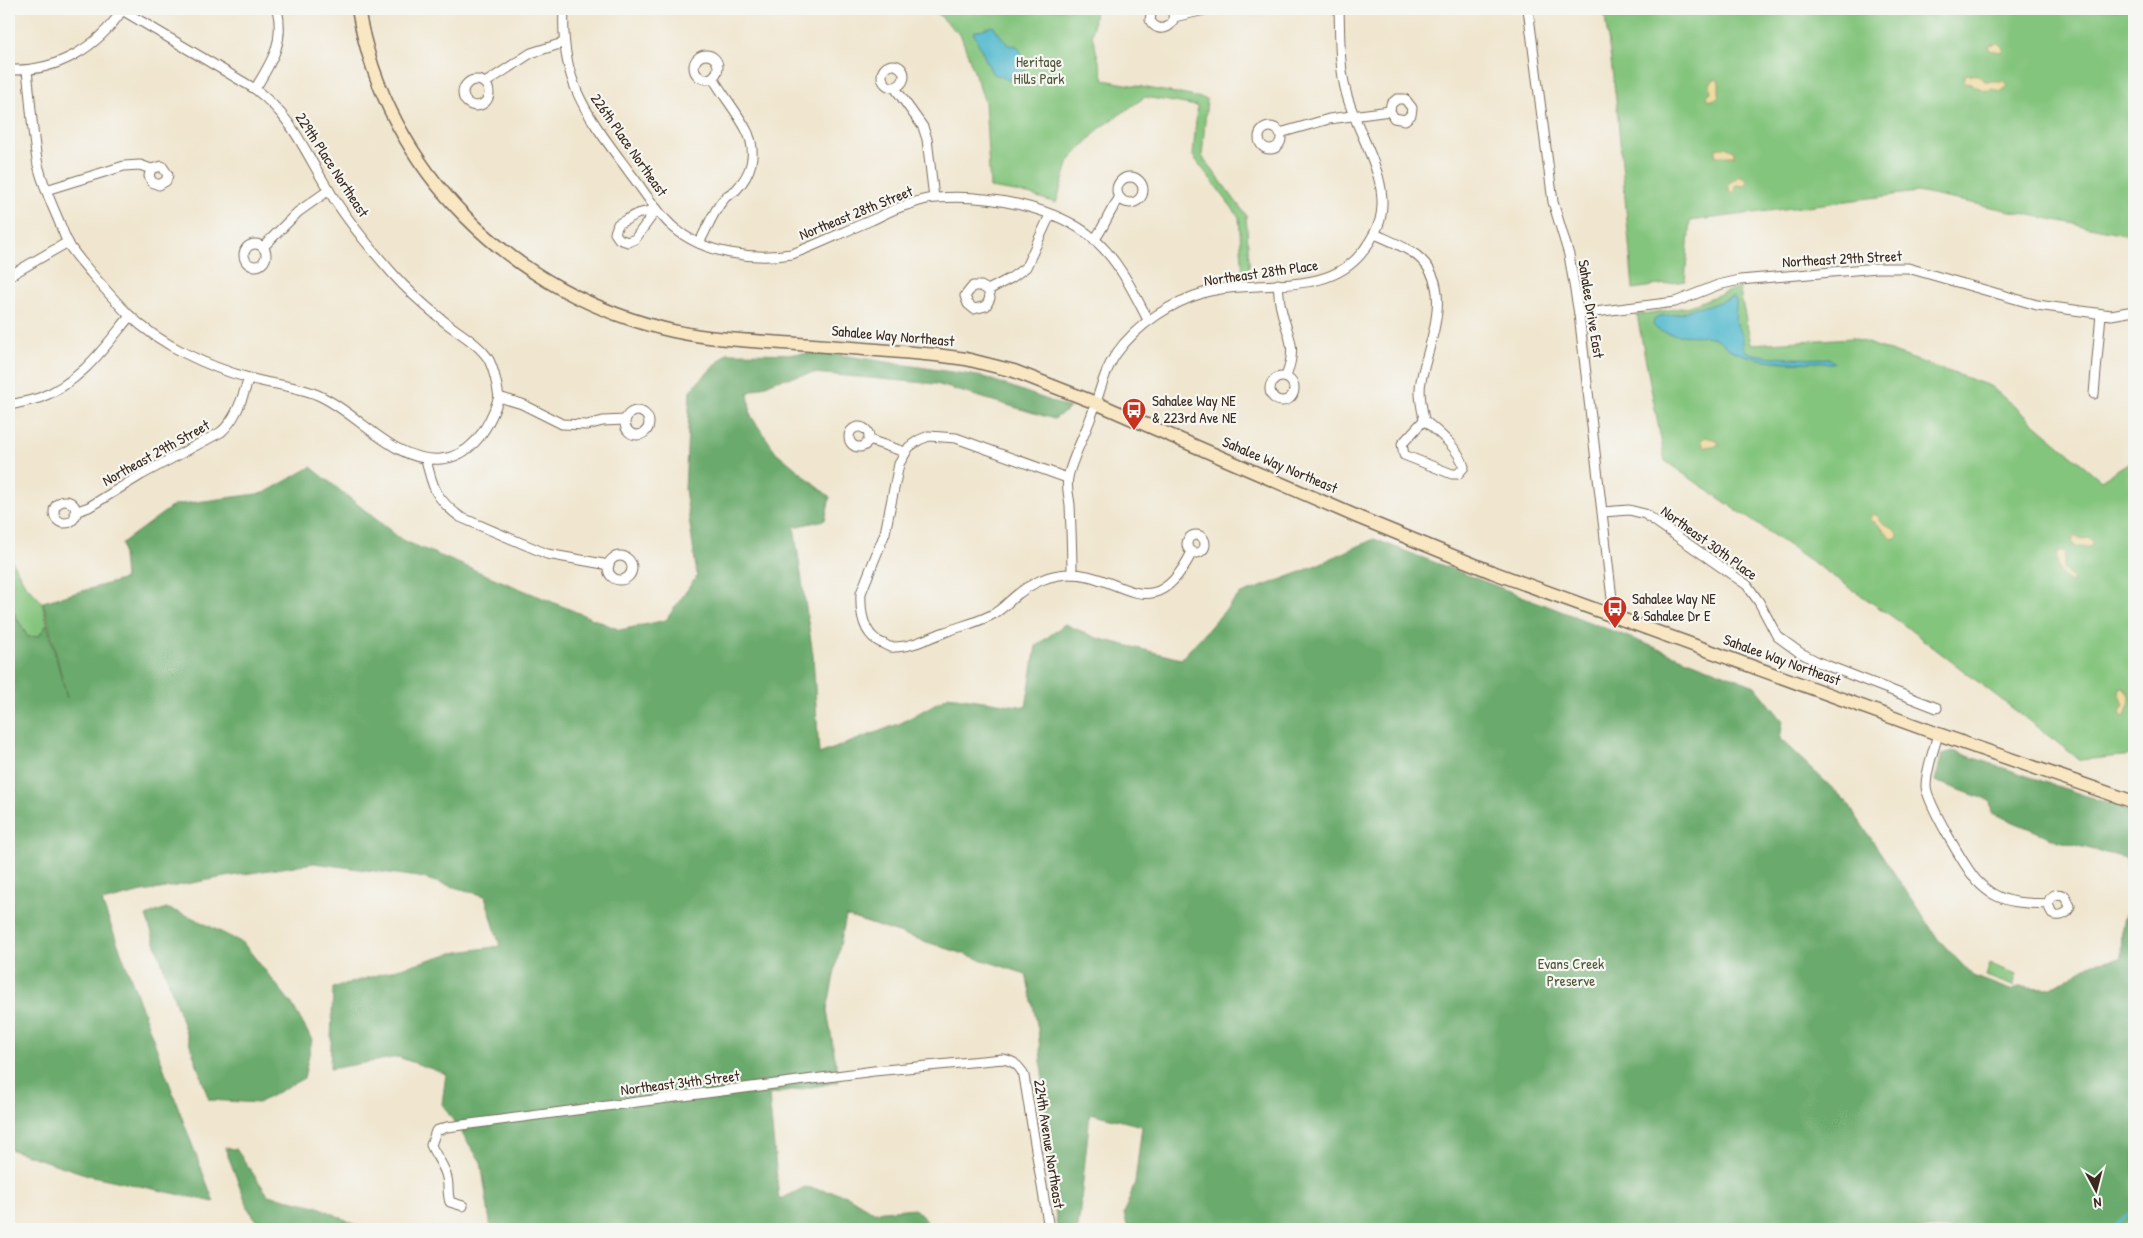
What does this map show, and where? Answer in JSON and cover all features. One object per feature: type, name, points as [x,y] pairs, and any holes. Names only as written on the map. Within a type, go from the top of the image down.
[{"type":"main road","name":"Sahalee Way Northeast","points":[[358,9],[368,58],[379,86],[412,151],[439,187],[487,238],[512,259],[573,296],[633,321],[727,340],[849,348],[966,359],[1014,371],[1096,403],[1378,525],[1492,572],[1938,734],[2134,802]]},
{"type":"street","points":[[9,70],[27,71],[67,60],[84,51],[110,26],[123,9]]},
{"type":"street","name":"229th Place Northeast","points":[[123,9],[255,89],[273,103],[290,122],[329,190],[369,245],[394,275],[441,319],[473,343],[488,358],[494,370],[499,397]]},
{"type":"street","points":[[255,89],[277,49],[280,33],[277,9]]},
{"type":"street","name":"226th Place Northeast","points":[[564,9],[563,43],[566,63],[583,105],[657,208]]},
{"type":"street","points":[[1152,9],[1150,20],[1157,28],[1168,27],[1172,13],[1209,9]]},
{"type":"street","points":[[1339,9],[1343,81],[1353,117],[1378,176],[1382,191],[1382,206],[1375,234],[1415,254],[1430,271],[1434,284],[1438,301],[1438,315],[1421,382],[1420,396],[1424,420],[1457,453],[1462,461],[1464,467],[1458,474],[1452,474],[1404,456],[1402,444],[1424,420]]},
{"type":"street","name":"Sahalee Drive East","points":[[1528,9],[1552,202],[1570,263],[1579,314],[1614,616]]},
{"type":"street","points":[[485,83],[531,53],[563,43]]},
{"type":"street","points":[[27,71],[35,143],[46,190],[68,242],[99,283],[130,316],[178,348],[218,368],[321,397],[394,446],[426,459],[453,457],[471,447],[489,420],[499,397],[522,404],[562,424],[587,425],[603,421],[626,420]]},
{"type":"street","points":[[699,243],[724,199],[744,180],[751,165],[752,154],[752,144],[747,131],[712,78]]},
{"type":"street","points":[[895,88],[923,127],[927,139],[934,198]]},
{"type":"street","points":[[1280,133],[1308,124],[1390,112]]},
{"type":"street","points":[[46,190],[124,166],[140,165],[151,169]]},
{"type":"street","points":[[263,247],[298,212],[329,190]]},
{"type":"street","name":"Northeast 28th Street","points":[[657,208],[674,227],[699,243],[722,251],[746,256],[772,257],[792,254],[904,206],[934,198],[971,197],[1009,204],[1064,220],[1094,240],[1113,260],[1126,278],[1148,320]]},
{"type":"street","points":[[1094,240],[1120,198]]},
{"type":"street","name":"226th Place Northeast","points":[[657,208],[634,239],[628,242],[619,239],[615,233],[618,224],[637,214],[657,208]]},
{"type":"street","points":[[988,290],[1012,278],[1026,267],[1050,215]]},
{"type":"street","name":"Northeast 28th Place","points":[[1067,478],[1096,403],[1102,381],[1116,354],[1148,320],[1188,299],[1207,292],[1323,279],[1349,266],[1375,234]]},
{"type":"street","points":[[9,276],[68,242]]},
{"type":"street","name":"Northeast 29th Street","points":[[1579,314],[1675,302],[1718,285],[1740,280],[1894,267],[1922,272],[2037,305],[2101,314],[2122,315],[2134,311]]},
{"type":"street","points":[[1278,284],[1281,308],[1292,346],[1290,365],[1286,378]]},
{"type":"street","points":[[2094,394],[2101,314]]},
{"type":"street","points":[[9,405],[37,399],[67,384],[99,355],[130,316]]},
{"type":"street","name":"Northeast 29th Street","points":[[75,512],[89,508],[141,475],[222,432],[235,415],[249,378]]},
{"type":"street","points":[[1072,574],[1067,478],[956,438],[929,436],[919,440],[905,452],[899,464],[886,532],[861,593],[860,603],[865,628],[870,637],[892,648],[910,645],[992,615],[1028,587],[1058,575],[1072,574],[1091,578],[1133,593],[1155,593],[1174,581],[1184,569],[1192,552]]},
{"type":"street","points":[[869,440],[905,452]]},
{"type":"street","points":[[426,459],[431,483],[438,497],[460,517],[547,554],[609,565]]},
{"type":"street","name":"Northeast 30th Place","points":[[1603,512],[1629,510],[1645,514],[1747,585],[1760,602],[1777,636],[1799,652],[1818,662],[1937,708]]},
{"type":"street","points":[[1938,734],[1928,770],[1927,794],[1936,814],[1971,872],[1985,889],[2002,898],[2014,902],[2048,904]]},
{"type":"street","name":"Northeast 34th Street","points":[[463,1206],[450,1202],[447,1193],[448,1180],[432,1145],[436,1131],[447,1127],[874,1071],[1003,1059],[1011,1060],[1017,1065]]},
{"type":"street","name":"224th Avenue Northeast","points":[[1017,1065],[1024,1076],[1049,1229]]},
{"type":"green space","name":"Heritage Hills Park","points":[[933,9],[1095,9],[1092,35],[1104,80],[1207,99],[1202,156],[1246,215],[1250,275],[1243,276],[1239,217],[1193,156],[1197,106],[1145,97],[1099,129],[1069,161],[1056,203],[1028,194],[990,188],[985,102],[961,36]]},
{"type":"green space","points":[[1604,9],[2134,9],[2134,236],[1917,192],[1690,221],[1685,281],[1633,289],[1617,107]]},
{"type":"green space","points":[[1739,287],[1751,344],[1853,338],[1990,386],[2101,480],[2134,459],[2134,755],[2080,760],[1900,622],[1665,461],[1637,315],[1687,307]]},
{"type":"green space","name":"Evans Creek Preserve","points":[[727,353],[835,354],[984,377],[1070,408],[1054,419],[936,384],[813,373],[777,380],[748,393],[751,416],[776,452],[830,497],[825,520],[794,527],[813,655],[819,754],[901,723],[949,696],[1026,707],[1036,646],[1065,624],[1097,638],[1181,659],[1239,595],[1301,572],[1374,539],[1755,686],[1783,721],[1780,739],[1846,801],[1938,939],[1973,976],[2010,990],[2019,987],[2051,988],[2093,963],[2121,958],[2122,925],[2131,896],[2126,858],[2059,841],[1992,813],[1990,801],[1935,781],[1942,754],[1953,751],[2134,812],[2134,1229],[1128,1229],[1124,1214],[1135,1182],[1142,1126],[1090,1113],[1078,1229],[1057,1229],[1038,1029],[1026,974],[846,916],[827,1010],[839,1082],[769,1095],[779,1200],[805,1187],[844,1194],[874,1212],[914,1208],[929,1223],[930,1229],[491,1229],[481,1162],[442,1104],[446,1074],[398,1057],[330,1069],[333,988],[452,953],[500,946],[485,896],[419,877],[314,863],[219,878],[138,893],[102,902],[214,1202],[88,1175],[9,1149],[9,605],[28,637],[39,636],[47,624],[67,698],[43,602],[125,579],[122,543],[174,505],[264,493],[311,467],[402,540],[620,630],[666,620],[697,576],[685,489],[690,390]]},
{"type":"green space","points":[[9,556],[24,583],[42,602],[47,624],[39,636],[28,637],[9,605]]},
{"type":"green space","points":[[166,908],[191,917],[243,943],[292,1004],[312,1040],[304,1078],[258,1103],[209,1100],[146,916]]},
{"type":"green space","points":[[1990,964],[2017,974],[2013,986],[1986,976]]},
{"type":"green space","points":[[225,1148],[236,1149],[268,1195],[317,1206],[360,1227],[382,1229],[263,1229],[249,1210]]},
{"type":"sand","points":[[1998,43],[2003,48],[2002,52],[1989,50],[1989,45]]},
{"type":"sand","points":[[1966,74],[1977,75],[1985,81],[2005,81],[2008,86],[2000,92],[1993,89],[1985,90],[1974,87],[1971,83],[1964,82],[1963,79]]},
{"type":"sand","points":[[1717,79],[1719,82],[1719,96],[1709,100],[1707,96],[1711,92],[1710,84],[1713,80]]},
{"type":"sand","points":[[1725,147],[1734,151],[1734,156],[1715,156],[1716,149]]},
{"type":"sand","points":[[1739,176],[1744,177],[1747,182],[1744,186],[1736,185],[1733,194],[1730,192],[1728,184]]},
{"type":"sand","points":[[1705,437],[1717,440],[1719,445],[1705,447],[1701,441]]},
{"type":"sand","points":[[1874,514],[1895,531],[1898,535],[1896,538],[1891,538],[1879,525],[1871,520],[1871,515]]},
{"type":"sand","points":[[2074,536],[2081,539],[2090,538],[2093,544],[2089,547],[2076,547],[2072,543]]},
{"type":"sand","points":[[2061,550],[2065,553],[2063,569],[2072,578],[2072,583],[2061,574],[2058,567],[2057,553]]},
{"type":"sand","points":[[2124,688],[2129,694],[2130,701],[2125,716],[2122,717],[2120,712],[2124,705],[2119,692],[2120,689]]},
{"type":"water","points":[[993,26],[1008,45],[1017,46],[1022,54],[1025,63],[1025,76],[1024,81],[1019,84],[992,73],[973,32]]},
{"type":"water","points":[[1732,297],[1736,300],[1735,318],[1742,336],[1744,349],[1758,355],[1770,357],[1829,358],[1835,363],[1784,362],[1752,357],[1731,350],[1715,338],[1665,333],[1653,325],[1654,320],[1661,316],[1682,313]]},
{"type":"waterway","points":[[2110,1229],[2134,1209]]},
{"type":"place","name":"Sahalee Way NE & 223rd Ave NE","points":[[1134,431]]},
{"type":"place","name":"Sahalee Way NE & Sahalee Dr E","points":[[1615,629]]}]
